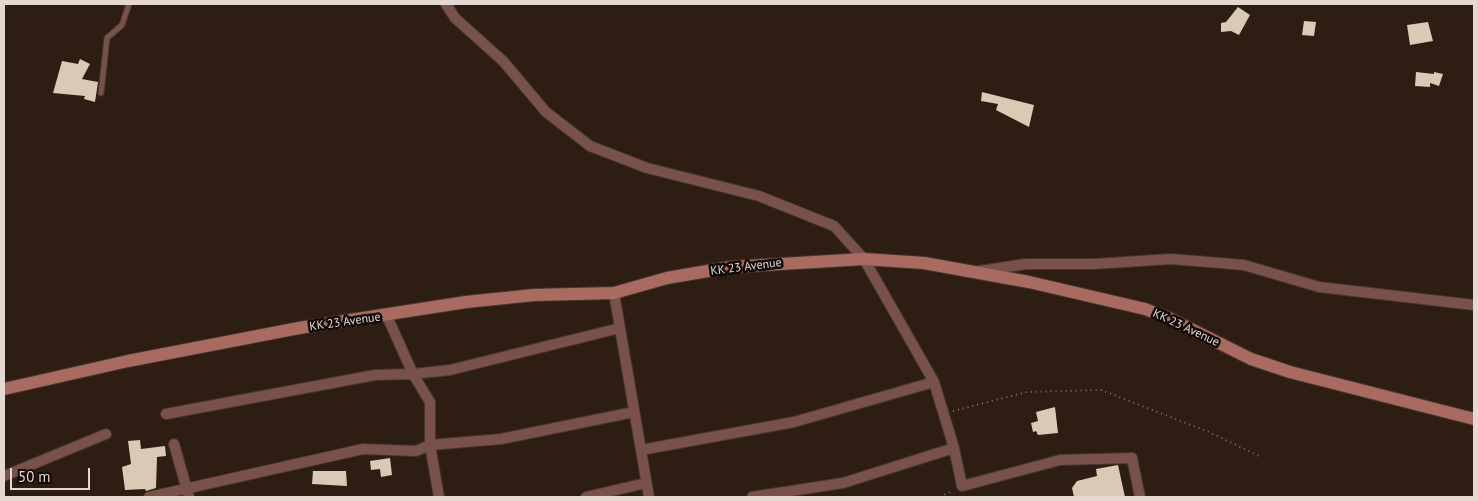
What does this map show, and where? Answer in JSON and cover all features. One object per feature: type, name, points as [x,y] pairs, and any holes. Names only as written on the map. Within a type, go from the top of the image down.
[{"type":"main road","name":"KK 23 Avenue","points":[[4,389],[128,361],[299,328],[387,316],[466,302],[534,295],[614,293],[667,278],[731,267],[767,263],[864,259],[924,264],[1029,282],[1145,309],[1171,318],[1251,359],[1290,372],[1474,419]]},
{"type":"street","points":[[446,4],[455,18],[503,61],[546,112],[590,146],[647,168],[759,196],[834,226],[864,259],[934,382],[954,448],[962,486],[1060,460],[1132,458],[1140,497]]},
{"type":"street","points":[[971,272],[1026,264],[1094,264],[1171,259],[1244,265],[1319,287],[1474,305]]},
{"type":"street","points":[[614,293],[649,497]]},
{"type":"street","points":[[387,316],[413,374],[430,402],[430,445],[439,497]]},
{"type":"street","points":[[166,414],[375,374],[413,374],[450,370],[620,328]]},
{"type":"street","points":[[641,450],[794,422],[934,382]]},
{"type":"street","points":[[149,497],[188,494],[363,449],[416,451],[430,445],[500,439],[634,412]]},
{"type":"street","points":[[4,476],[106,434]]},
{"type":"street","points":[[174,444],[188,494]]},
{"type":"street","points":[[752,497],[843,483],[954,448]]},
{"type":"street","points":[[586,497],[646,483]]},
{"type":"lane","points":[[101,93],[107,38],[122,25],[129,4]]},
{"type":"path","points":[[944,413],[1027,392],[1101,390],[1209,432],[1261,457]]},
{"type":"path","points":[[940,497],[962,486]]},
{"type":"building","points":[[1238,7],[1250,15],[1239,35],[1231,31],[1221,32],[1221,23],[1226,22]]},
{"type":"building","points":[[1304,21],[1316,22],[1314,36],[1302,35]]},
{"type":"building","points":[[1428,22],[1433,41],[1410,45],[1407,25]]},
{"type":"building","points":[[80,59],[90,64],[82,79],[98,82],[95,102],[84,99],[85,96],[53,93],[62,61],[78,64]]},
{"type":"building","points":[[1416,72],[1443,74],[1439,86],[1430,83],[1430,87],[1415,86]]},
{"type":"building","points":[[982,92],[1034,105],[1029,127],[996,110],[998,104],[981,101]]},
{"type":"building","points":[[1055,407],[1058,433],[1038,435],[1036,431],[1033,432],[1031,423],[1038,421],[1036,412]]},
{"type":"building","points":[[140,440],[141,449],[165,446],[166,456],[157,457],[156,488],[146,491],[145,489],[125,490],[122,467],[131,464],[128,441]]},
{"type":"building","points":[[390,458],[392,475],[381,477],[380,469],[371,470],[370,461]]},
{"type":"building","points":[[1118,465],[1125,497],[1074,497],[1072,488],[1077,481],[1097,476],[1096,469]]},
{"type":"building","points":[[313,471],[346,471],[347,486],[312,484]]}]
